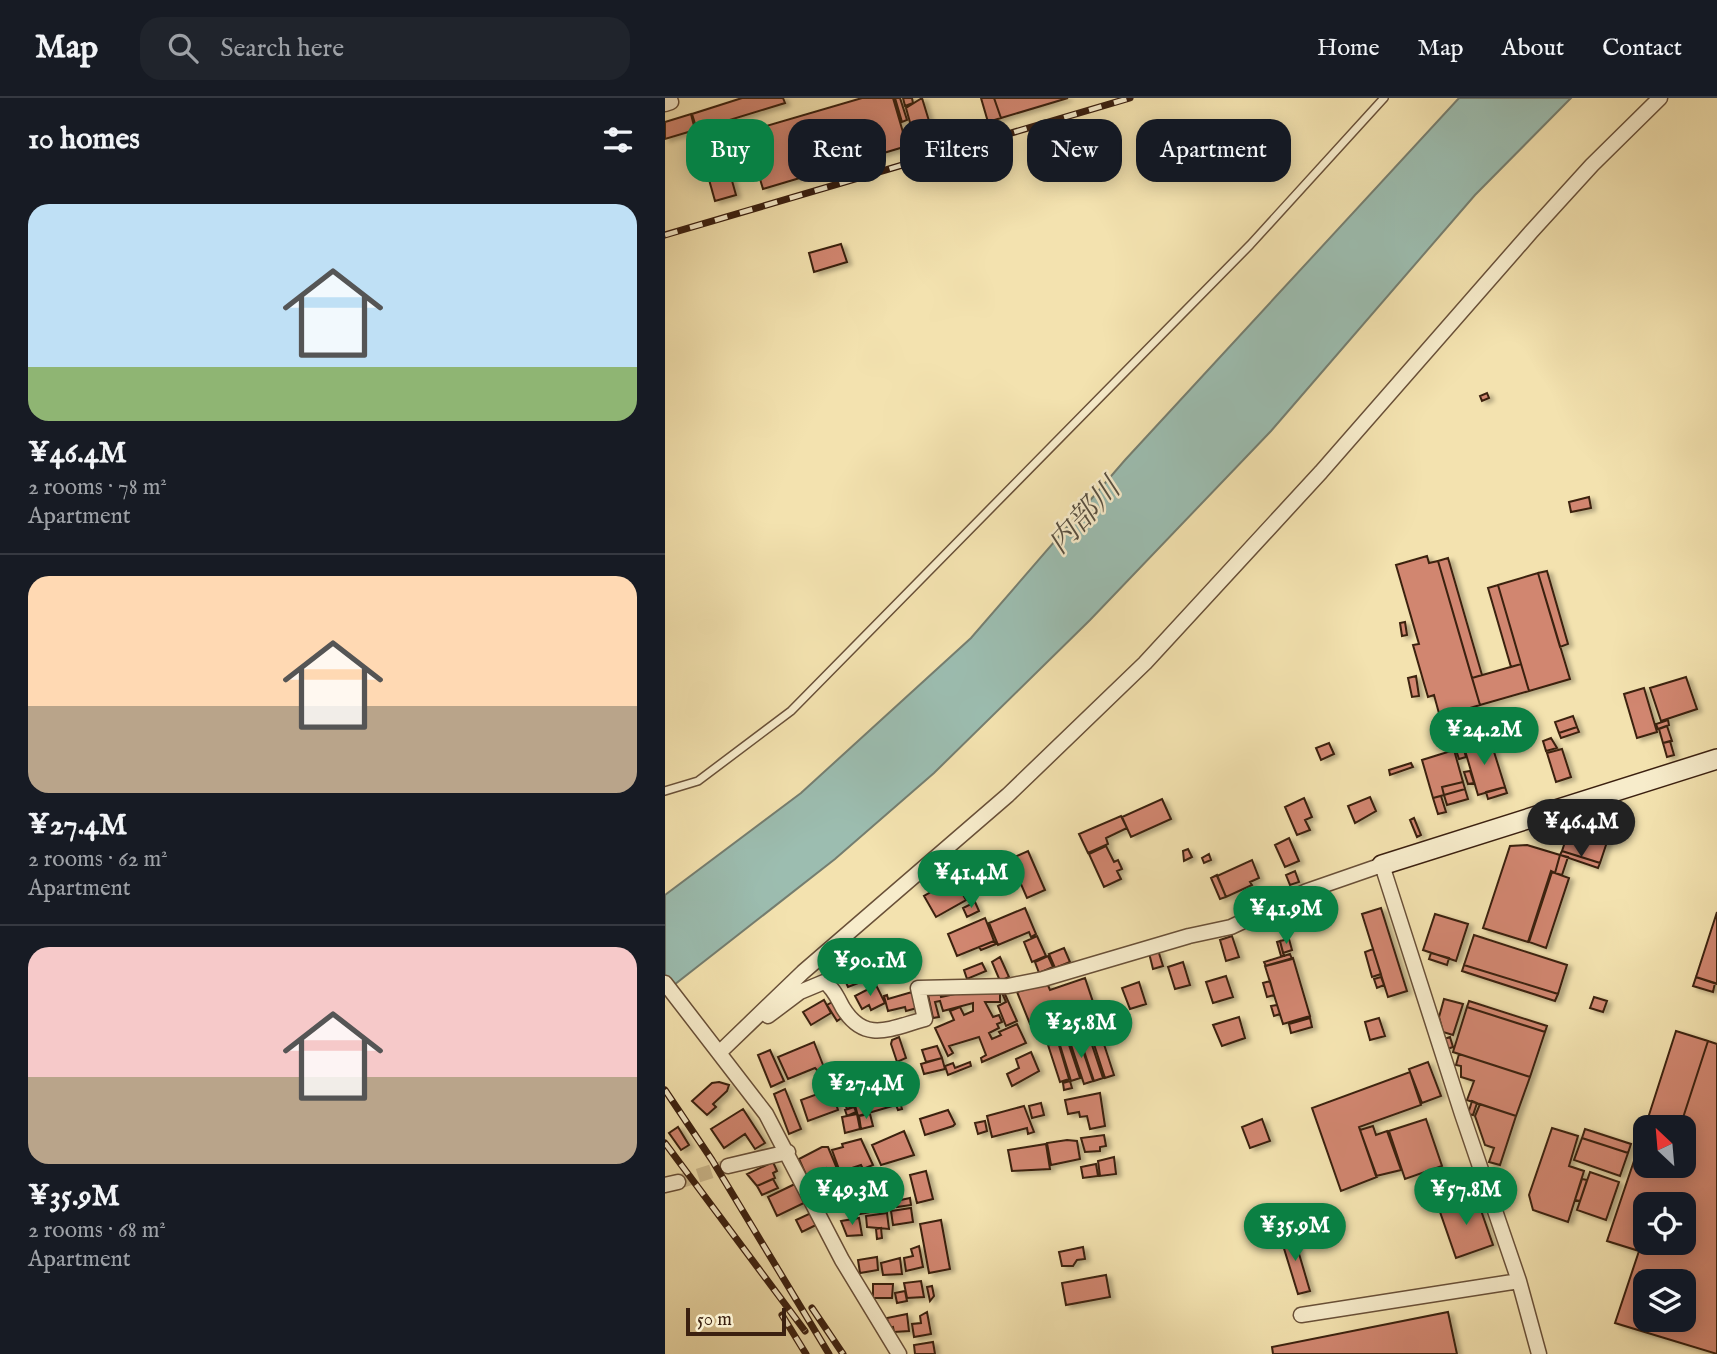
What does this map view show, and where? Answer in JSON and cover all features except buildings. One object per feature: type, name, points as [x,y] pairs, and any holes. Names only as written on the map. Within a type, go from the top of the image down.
[{"type":"street","points":[[665,104],[670,102],[669,98]]},
{"type":"street","points":[[720,1052],[803,972],[1008,795],[1145,663],[1321,472],[1592,165],[1660,98]]},
{"type":"street","points":[[740,1033],[808,988],[824,982],[852,1022],[864,1030],[881,1030],[925,1019],[918,988],[1008,986],[1043,979],[1189,936],[1231,927],[1307,891],[1382,865],[1717,759]]},
{"type":"street","points":[[1382,865],[1519,1281],[1539,1354]]},
{"type":"street","points":[[665,983],[767,1114],[842,1260],[899,1354]]},
{"type":"street","points":[[728,1166],[788,1152]]},
{"type":"street","points":[[1301,1315],[1519,1281]]},
{"type":"lane","points":[[665,791],[698,781],[791,711],[1250,245],[1384,98]]},
{"type":"water","name":"内部川","points":[[1459,98],[1571,98],[1475,195],[1271,431],[1090,620],[934,773],[835,859],[665,992],[665,895],[801,793],[971,638],[1125,460]]},
{"type":"tunnel","points":[[678,1182],[728,1166]]},
{"type":"railway","points":[[665,235],[1130,98]]},
{"type":"railway","points":[[665,1090],[712,1160],[829,1354]]},
{"type":"railway","points":[[665,1143],[805,1331]]},
{"type":"railway","points":[[812,1308],[843,1354]]},
{"type":"railway","points":[[782,1315],[806,1354]]}]
